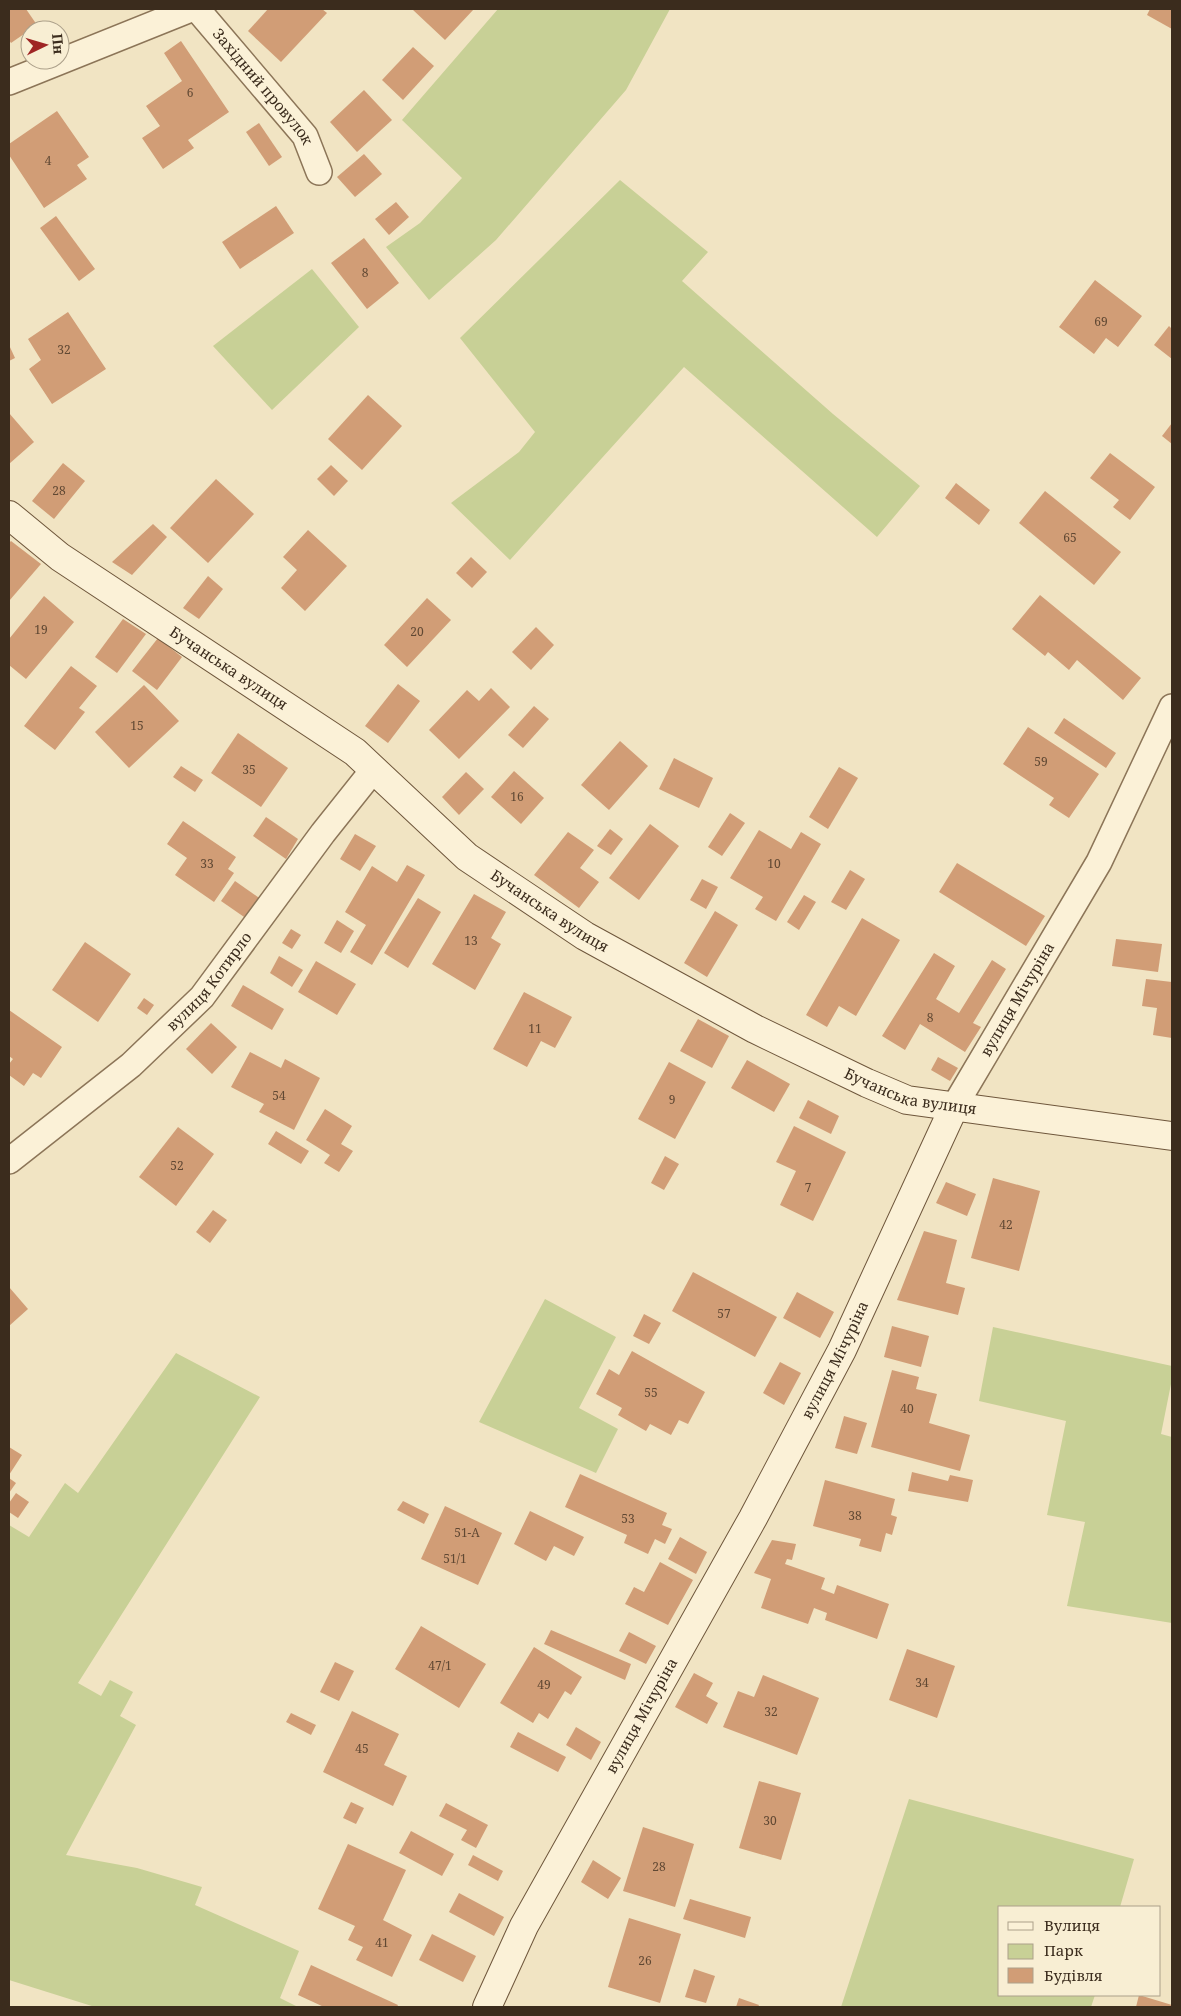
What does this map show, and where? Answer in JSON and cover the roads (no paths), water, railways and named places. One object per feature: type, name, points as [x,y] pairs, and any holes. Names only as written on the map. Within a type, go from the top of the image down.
[{"type":"street","points":[[9,82],[191,9]]},
{"type":"street","name":"Західний провулок","points":[[197,9],[305,136],[319,172]]},
{"type":"street","name":"Бучанська вулиця","points":[[9,515],[60,557],[355,752],[467,857],[585,936],[755,1029],[867,1083],[907,1100],[1172,1136]]},
{"type":"street","name":"вулиця Мічуріна","points":[[487,2007],[524,1926],[753,1518],[842,1350],[954,1107],[1099,862],[1172,707]]},
{"type":"street","name":"вулиця Котирло","points":[[9,1160],[131,1065],[202,997],[322,833],[374,769]]}]
